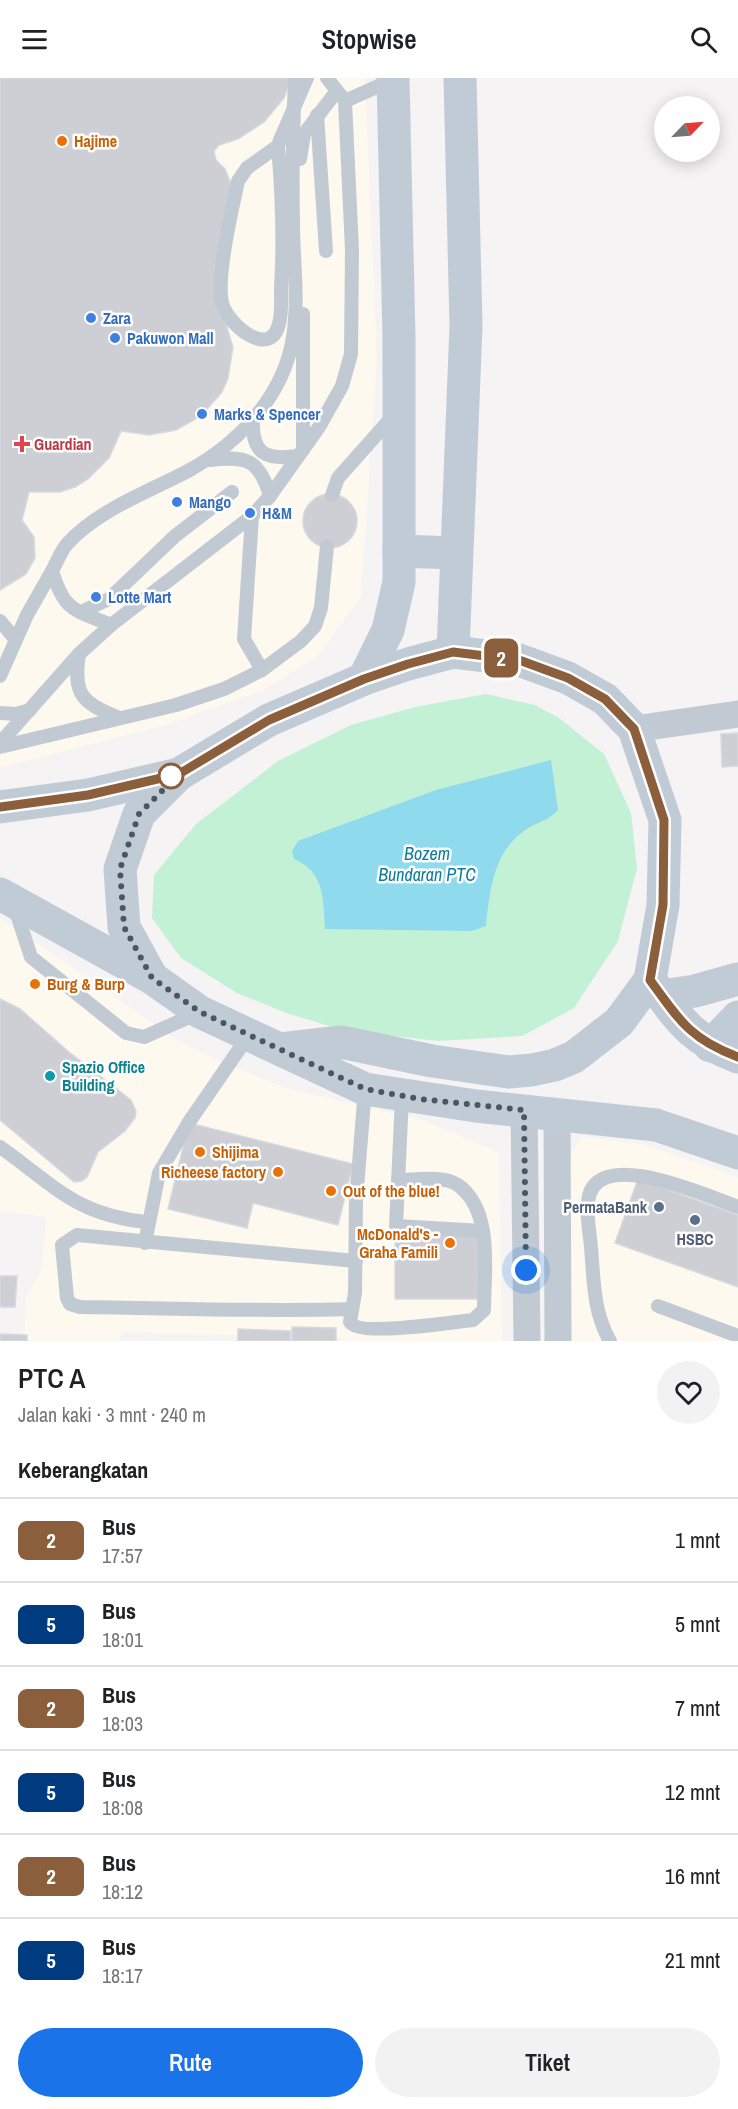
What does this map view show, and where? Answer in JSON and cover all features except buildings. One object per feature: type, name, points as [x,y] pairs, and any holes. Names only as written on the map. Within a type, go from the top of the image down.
[{"type":"main road","points":[[453,652],[466,326],[460,78]]},
{"type":"main road","points":[[364,679],[388,630],[399,582],[396,79]]},
{"type":"main road","points":[[399,551],[456,553]]},
{"type":"main road","points":[[152,978],[124,927],[120,869],[139,814],[179,774],[269,720],[364,679],[453,652],[519,660],[568,678],[605,699],[634,729],[664,820],[663,905],[656,988],[685,1027],[724,1051],[738,1017]]},
{"type":"main road","points":[[0,807],[88,795],[179,774]]},
{"type":"main road","points":[[6,896],[152,978],[200,1012],[365,1089],[402,1097],[656,1125],[738,1154]]},
{"type":"main road","points":[[263,1042],[341,1042],[432,1061],[508,1072],[532,1070],[555,1065],[574,1057],[619,1022],[656,988],[703,989],[738,979]]},
{"type":"street","points":[[634,729],[738,714]]},
{"type":"street","points":[[524,1110],[527,1341]]},
{"type":"street","points":[[557,1113],[558,1341]]},
{"type":"lane","points":[[0,676],[66,544],[94,520],[210,460],[253,422],[279,380],[293,336],[295,78]]},
{"type":"lane","points":[[279,143],[247,168],[238,181],[222,278],[222,302],[227,314],[249,337],[266,339],[274,334],[279,324],[282,192],[279,143],[307,78]]},
{"type":"lane","points":[[0,743],[79,654],[111,625],[252,516],[270,496],[300,453],[342,386],[351,354],[352,250],[340,97],[327,78]]},
{"type":"lane","points":[[300,453],[300,148],[304,134],[317,115],[340,97],[396,79]]},
{"type":"lane","points":[[317,115],[326,251]]},
{"type":"lane","points":[[332,495],[338,478],[399,409]]},
{"type":"lane","points":[[253,422],[254,441],[258,449],[271,457],[300,453]]},
{"type":"lane","points":[[210,460],[230,457],[250,460],[259,470],[270,496]]},
{"type":"lane","points":[[81,612],[109,599],[175,536],[232,492]]},
{"type":"lane","points":[[252,516],[244,639],[262,670]]},
{"type":"lane","points":[[0,747],[117,717],[176,705],[214,692],[262,670],[301,641],[315,626],[321,608],[327,546]]},
{"type":"lane","points":[[52,571],[60,595],[69,608],[111,625]]},
{"type":"lane","points":[[0,621],[16,640]]},
{"type":"lane","points":[[79,654],[75,680],[81,695],[90,706],[117,717]]},
{"type":"lane","points":[[0,713],[16,714],[30,710]]},
{"type":"lane","points":[[6,896],[31,957],[126,1033],[144,1037],[200,1012]]},
{"type":"lane","points":[[145,1243],[147,1222],[159,1173],[189,1122],[263,1042]]},
{"type":"lane","points":[[365,1089],[356,1200],[355,1293],[350,1322],[356,1327],[386,1328],[473,1320],[484,1310],[483,1231],[474,1206],[458,1185],[440,1180],[398,1180]]},
{"type":"lane","points":[[402,1097],[396,1226],[483,1231]]},
{"type":"lane","points":[[0,1146],[69,1200],[94,1212],[147,1222]]},
{"type":"lane","points":[[610,1341],[601,1326],[596,1305],[588,1201],[592,1189],[612,1175],[642,1174],[738,1207]]},
{"type":"lane","points":[[351,1309],[280,1311],[80,1307],[70,1304],[66,1292],[62,1245],[69,1238],[77,1235],[356,1262]]},
{"type":"lane","points":[[658,1306],[738,1336]]},
{"type":"shaded area","points":[[0,78],[365,78],[377,359],[361,597],[318,656],[263,690],[169,724],[0,768]]},
{"type":"shaded area","points":[[0,918],[176,1039],[219,1061],[286,1088],[422,1120],[499,1152],[502,1341],[340,1341],[339,1338],[121,1332],[120,1341],[24,1341],[26,1298],[42,1268],[46,1217],[0,1211]]},
{"type":"shaded area","points":[[583,1137],[642,1144],[738,1177],[738,1341],[572,1341],[568,1157]]},
{"type":"green space","points":[[486,694],[535,705],[559,718],[604,754],[631,813],[637,868],[618,941],[574,1008],[522,1036],[438,1041],[343,1030],[289,1014],[237,993],[181,958],[152,918],[154,875],[196,824],[278,761],[351,725],[415,707]]},
{"type":"water","name":"Bozem Bundaran PTC","points":[[551,760],[558,810],[530,827],[508,846],[492,884],[486,926],[472,931],[325,929],[322,897],[317,879],[312,871],[294,859],[292,851],[298,841],[436,790]]},
{"type":"bus line","name":"2","points":[[0,807],[88,795],[179,774],[269,720],[364,679],[408,664],[453,652],[519,660],[568,678],[605,699],[634,729],[664,820],[663,905],[650,980],[685,1027],[710,1046],[738,1057]]},
{"type":"place","name":"Hajime","points":[[62,141]]},
{"type":"place","name":"Zara","points":[[91,318]]},
{"type":"place","name":"Pakuwon Mall","points":[[115,338]]},
{"type":"place","name":"Marks & Spencer","points":[[202,414]]},
{"type":"place","name":"Guardian","points":[[22,444]]},
{"type":"place","name":"Mango","points":[[177,502]]},
{"type":"place","name":"H&M","points":[[250,513]]},
{"type":"place","name":"Lotte Mart","points":[[96,597]]},
{"type":"place","name":"Burg & Burp","points":[[35,984]]},
{"type":"place","name":"Spazio Office Building","points":[[50,1076]]},
{"type":"place","name":"Shijima","points":[[200,1152]]},
{"type":"place","name":"Richeese factory","points":[[278,1172]]},
{"type":"place","name":"Out of the blue!","points":[[331,1191]]},
{"type":"place","name":"PermataBank","points":[[659,1207]]},
{"type":"place","name":"HSBC","points":[[695,1220]]},
{"type":"place","name":"McDonald's - Graha Famili","points":[[450,1243]]},
{"type":"route","points":[[171,776],[179,774],[139,814],[120,869],[124,927],[152,978],[200,1012],[365,1089],[402,1097],[524,1110],[526,1270]]}]
